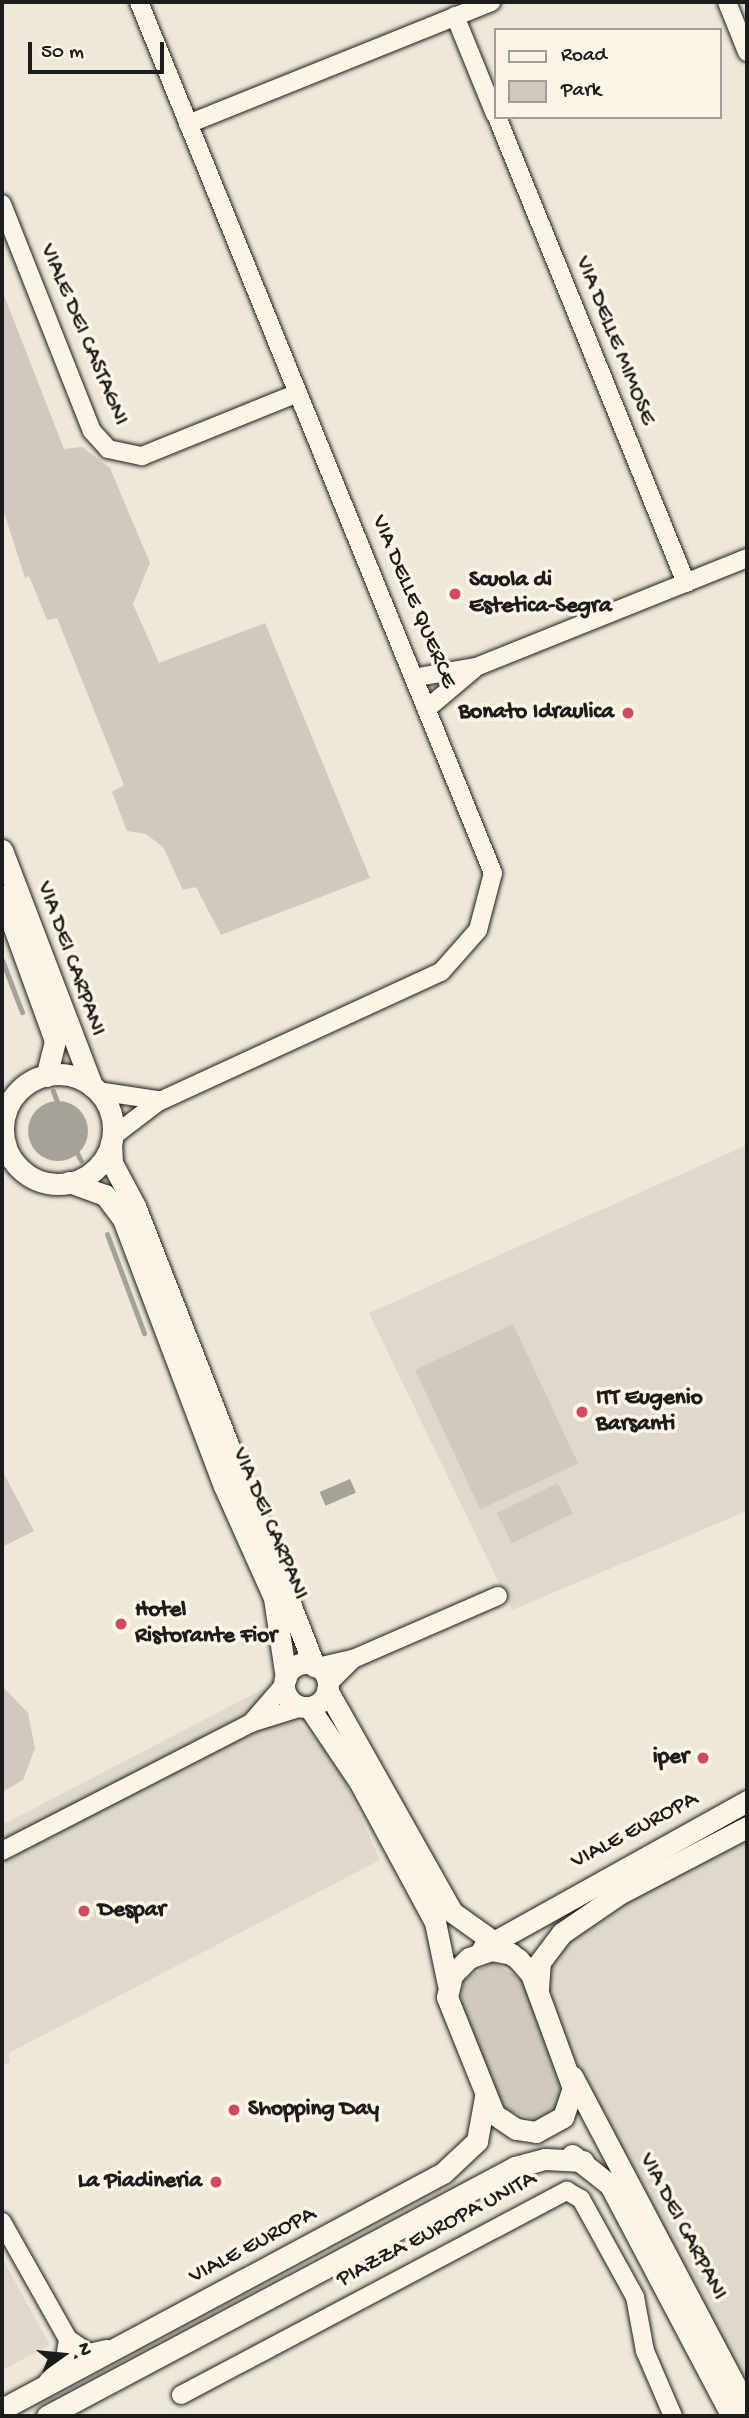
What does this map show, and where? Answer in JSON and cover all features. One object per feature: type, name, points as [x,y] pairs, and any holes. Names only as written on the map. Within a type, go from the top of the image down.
[{"type":"street","name":"VIA DELLE QUERCE","points":[[112,1140],[164,1099],[434,976],[468,947],[488,906],[493,867],[418,677],[139,2]]},
{"type":"street","points":[[188,124],[491,2]]},
{"type":"street","points":[[727,2],[747,52]]},
{"type":"street","name":"VIA DELLE MIMOSE","points":[[456,16],[494,111]]},
{"type":"street","name":"VIA DELLE MIMOSE","points":[[497,119],[686,583]]},
{"type":"street","name":"VIALE DEI CASTAGNI","points":[[2,204],[92,431],[108,449],[142,456],[299,393]]},
{"type":"street","points":[[418,677],[484,664],[747,558]]},
{"type":"street","points":[[429,706],[484,664]]},
{"type":"street","name":"VIA DEI CARPANI","points":[[2,850],[94,1088]]},
{"type":"street","name":"VIA DEI CARPANI","points":[[2,895],[55,1041],[46,1076]]},
{"type":"street","points":[[67,1075],[94,1088],[109,1108],[112,1140],[99,1166],[69,1182],[30,1176],[13,1159],[4,1136],[12,1099],[46,1076],[67,1075]]},
{"type":"street","name":"VIA DELLE QUERCE","points":[[94,1088],[135,1101],[164,1099]]},
{"type":"street","name":"VIA DEI CARPANI","points":[[112,1140],[112,1163],[135,1206],[195,1391],[274,1598],[285,1681]]},
{"type":"street","name":"VIA DEI CARPANI","points":[[69,1182],[96,1189],[121,1213],[195,1391],[321,1677],[461,1921],[486,1947],[512,1954],[530,1971],[538,2001],[570,2072],[747,2408]]},
{"type":"street","points":[[2,1851],[251,1723],[305,1707],[321,1677],[353,1659],[498,1596]]},
{"type":"street","points":[[251,1723],[297,1665],[321,1677]]},
{"type":"street","points":[[285,1681],[291,1701],[305,1707],[359,1781],[435,1922],[448,1985]]},
{"type":"street","name":"VIALE EUROPA","points":[[448,1985],[457,1968],[544,1909],[747,1801]]},
{"type":"street","points":[[538,2001],[540,1962],[562,1933],[619,1894],[747,1827]]},
{"type":"street","points":[[461,1921],[493,1929],[544,1909]]},
{"type":"street","name":"VIA DEI CARPANI","points":[[448,1985],[450,2007],[498,2119],[539,2133],[583,2161],[610,2185],[732,2416]]},
{"type":"street","points":[[515,2167],[539,2133],[571,2103],[570,2072]]},
{"type":"street","name":"VIALE EUROPA","points":[[5,2408],[461,2161],[482,2127],[485,2091]]},
{"type":"street","points":[[47,2416],[515,2167],[583,2161]]},
{"type":"street","name":"PIAZZA EUROPA UNITA","points":[[181,2395],[567,2192],[581,2199],[635,2297],[645,2351],[673,2416]]},
{"type":"street","points":[[2,2222],[68,2339],[83,2351],[100,2352],[232,2286]]},
{"type":"street","points":[[5,2408],[58,2372],[68,2339]]},
{"type":"shaded area","points":[[58,1101],[79,1110],[88,1131],[79,1152],[58,1161],[37,1152],[28,1131],[37,1110]]},
{"type":"shaded area","name":"ITT Eugenio Barsanti","points":[[747,1145],[747,1511],[512,1610],[369,1313]]},
{"type":"shaded area","points":[[350,1479],[356,1493],[325,1506],[320,1492]]},
{"type":"shaded area","points":[[263,1689],[333,1756],[380,1860],[9,2053],[10,2062],[2,2066],[2,1825]]},
{"type":"shaded area","points":[[747,1841],[747,2390],[560,2032],[546,1976],[561,1946],[615,1907]]},
{"type":"shaded area","points":[[2,2258],[50,2345],[2,2370]]},
{"type":"green space","points":[[2,290],[64,449],[82,447],[110,468],[150,563],[133,604],[159,663],[265,623],[370,878],[221,935],[196,887],[183,890],[163,847],[146,834],[127,831],[112,792],[124,785],[57,618],[47,620],[29,576],[25,578],[2,506]]},
{"type":"green space","points":[[513,1324],[578,1464],[480,1509],[415,1370]]},
{"type":"green space","points":[[2,1470],[34,1531],[2,1547]]},
{"type":"green space","points":[[558,1483],[573,1514],[512,1543],[497,1513]]},
{"type":"green space","points":[[2,1686],[28,1713],[35,1748],[23,1780],[2,1792]]},
{"type":"green space","points":[[493,1962],[522,1980],[562,2083],[556,2108],[536,2120],[504,2109],[461,2003],[464,1979]]},
{"type":"waterway","points":[[2,960],[22,1012]]},
{"type":"waterway","points":[[53,1091],[59,1107]]},
{"type":"waterway","points":[[75,1149],[81,1161]]},
{"type":"waterway","points":[[107,1234],[144,1333]]},
{"type":"place","name":"Scuola di Estetica-Segra","points":[[455,594]]},
{"type":"place","name":"Bonato Idraulica","points":[[628,713]]},
{"type":"place","name":"ITT Eugenio Barsanti","points":[[582,1412]]},
{"type":"place","name":"Hotel Ristorante Fior","points":[[121,1624]]},
{"type":"place","name":"iper","points":[[703,1758]]},
{"type":"place","name":"Despar","points":[[84,1911]]},
{"type":"place","name":"Shopping Day","points":[[234,2110]]},
{"type":"place","name":"La Piadineria","points":[[216,2182]]}]
